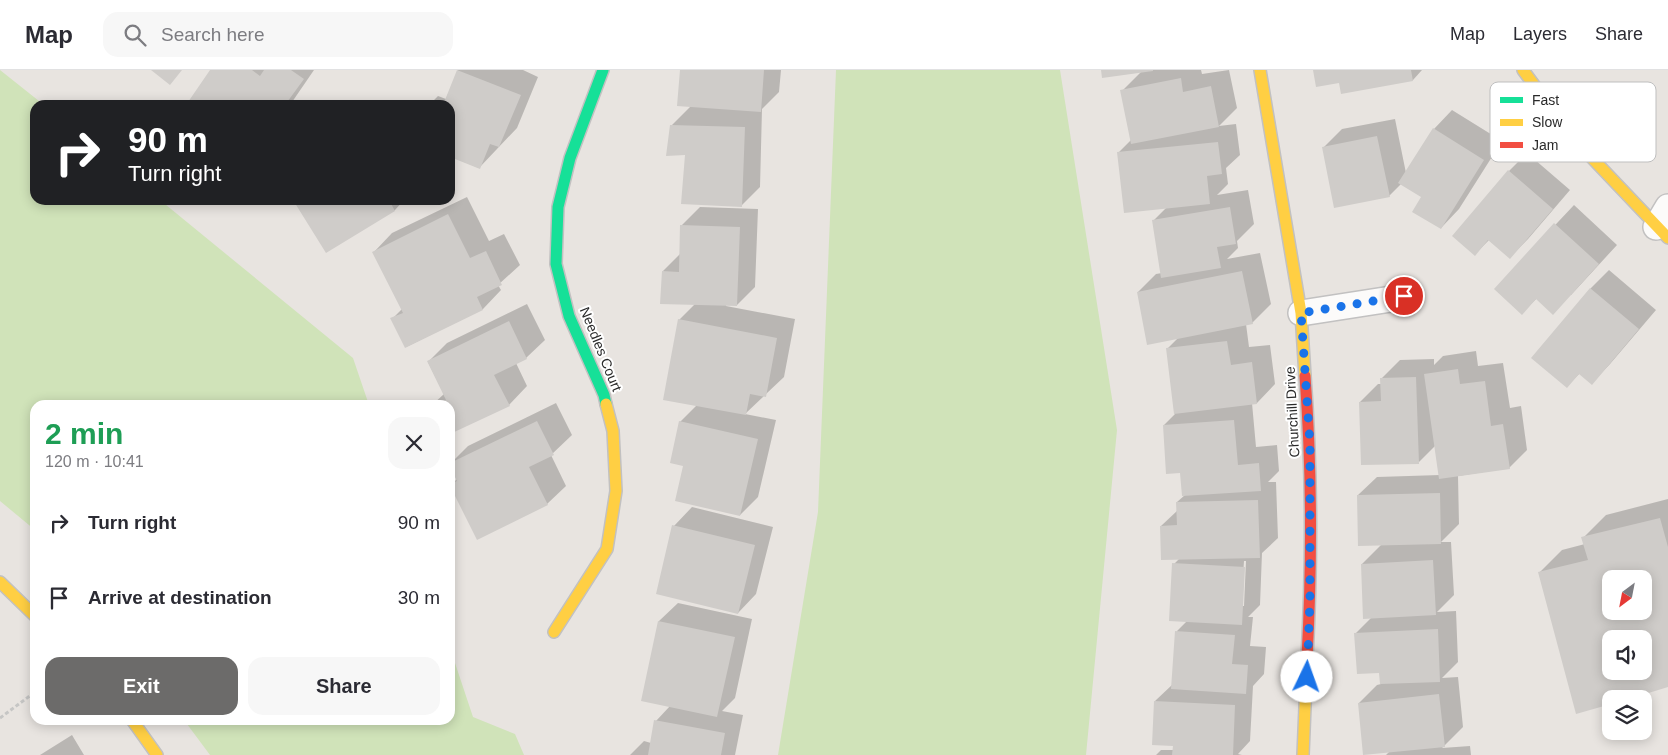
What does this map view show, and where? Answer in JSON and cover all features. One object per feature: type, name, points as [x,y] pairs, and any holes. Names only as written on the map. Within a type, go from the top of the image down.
[{"type":"street","name":"Needles Court","points":[[554,632],[607,549],[616,491],[614,431],[604,394],[570,316],[556,264],[558,207],[570,158],[603,70]]},
{"type":"street","name":"Churchill Drive","points":[[1260,70],[1301,313],[1310,444],[1310,599],[1303,755]]},
{"type":"street","points":[[1523,70],[1532,82]]},
{"type":"street","points":[[1598,162],[1664,224]]},
{"type":"street","points":[[1301,313],[1404,296]]},
{"type":"street","points":[[0,582],[30,611]]},
{"type":"street","points":[[136,725],[157,755]]},
{"type":"path","points":[[0,718],[30,696]]},
{"type":"green space","points":[[0,70],[38,100],[30,100],[30,205],[166,205],[353,358],[367,400],[30,400],[30,526],[0,501]]},
{"type":"green space","points":[[836,70],[1060,70],[1117,430],[1086,755],[778,755],[818,512]]},
{"type":"green space","points":[[455,663],[473,717],[515,734],[524,755],[210,755],[188,725],[455,725]]},
{"type":"building","points":[[151,70],[182,70],[170,85]]},
{"type":"building","points":[[210,70],[252,70],[260,76],[264,70],[291,70],[304,79],[289,100],[189,100]]},
{"type":"building","points":[[457,70],[521,95],[499,147],[490,144],[480,169],[455,159],[455,100],[445,100]]},
{"type":"building","points":[[680,70],[764,70],[761,112],[677,106]]},
{"type":"building","points":[[1101,70],[1153,70],[1153,71],[1102,78]]},
{"type":"building","points":[[1313,70],[1411,70],[1413,81],[1341,94],[1339,83],[1316,87]]},
{"type":"building","points":[[1181,78],[1183,92],[1211,86],[1219,127],[1131,144],[1120,90]]},
{"type":"building","points":[[670,125],[745,127],[742,207],[681,204],[685,155],[666,156]]},
{"type":"building","points":[[1433,128],[1484,160],[1441,229],[1412,212],[1421,197],[1398,183]]},
{"type":"building","points":[[1377,136],[1390,197],[1334,208],[1322,147]]},
{"type":"building","points":[[1218,142],[1222,174],[1207,176],[1210,204],[1124,213],[1117,152]]},
{"type":"building","points":[[1508,170],[1553,209],[1510,259],[1488,240],[1475,256],[1452,236]]},
{"type":"building","points":[[296,205],[392,205],[395,211],[326,253]]},
{"type":"building","points":[[1230,207],[1236,244],[1217,247],[1221,268],[1161,278],[1152,220]]},
{"type":"building","points":[[448,214],[470,258],[486,251],[502,285],[477,297],[483,310],[405,348],[390,318],[403,313],[372,252]]},
{"type":"building","points":[[1554,223],[1599,264],[1553,315],[1536,299],[1522,315],[1494,289]]},
{"type":"building","points":[[680,225],[740,227],[737,306],[660,304],[662,271],[679,272]]},
{"type":"building","points":[[1242,271],[1253,324],[1147,345],[1137,292]]},
{"type":"building","points":[[1590,288],[1639,329],[1592,385],[1579,374],[1567,388],[1531,358]]},
{"type":"building","points":[[678,319],[777,338],[766,397],[750,394],[746,415],[663,400]]},
{"type":"building","points":[[509,321],[527,359],[494,375],[510,406],[455,432],[455,400],[446,400],[427,361]]},
{"type":"building","points":[[1227,341],[1231,365],[1252,362],[1257,404],[1174,414],[1166,348]]},
{"type":"building","points":[[1458,369],[1460,384],[1485,381],[1491,426],[1503,424],[1510,469],[1439,479],[1424,374]]},
{"type":"building","points":[[1416,377],[1419,464],[1361,465],[1359,402],[1381,401],[1380,378]]},
{"type":"building","points":[[1234,420],[1238,465],[1259,463],[1261,491],[1182,496],[1180,473],[1166,474],[1163,425]]},
{"type":"building","points":[[537,421],[554,455],[529,467],[548,505],[477,540],[455,496],[455,482],[457,481],[455,477],[455,461]]},
{"type":"building","points":[[679,421],[758,439],[740,516],[675,501],[683,466],[670,463]]},
{"type":"building","points":[[1440,493],[1441,544],[1358,546],[1357,495]]},
{"type":"building","points":[[1258,500],[1260,558],[1161,560],[1160,526],[1177,525],[1176,502]]},
{"type":"building","points":[[1660,518],[1668,547],[1668,687],[1652,692],[1652,690],[1602,690],[1602,707],[1576,714],[1538,572],[1588,560],[1581,537]]},
{"type":"building","points":[[672,525],[755,545],[738,614],[656,594]]},
{"type":"building","points":[[1433,560],[1436,615],[1363,619],[1361,564]]},
{"type":"building","points":[[1172,563],[1245,567],[1242,625],[1169,621]]},
{"type":"building","points":[[658,621],[735,637],[717,717],[641,701]]},
{"type":"building","points":[[1438,629],[1440,682],[1380,684],[1379,673],[1357,674],[1354,633]]},
{"type":"building","points":[[1175,631],[1235,635],[1232,664],[1248,665],[1246,694],[1171,689]]},
{"type":"building","points":[[1439,694],[1445,747],[1363,755],[1358,703]]},
{"type":"building","points":[[1154,701],[1235,705],[1233,755],[1172,755],[1173,746],[1152,745]]},
{"type":"building","points":[[654,720],[725,733],[721,755],[648,755]]},
{"type":"traffic: fast","points":[[603,70],[570,158],[558,207],[556,264],[569,316],[604,395],[606,404]]},
{"type":"traffic: slow","points":[[1260,70],[1301,313],[1305,376]]},
{"type":"traffic: slow","points":[[1523,70],[1532,82]]},
{"type":"traffic: slow","points":[[1596,162],[1668,238]]},
{"type":"traffic: slow","points":[[554,632],[607,549],[616,491],[613,431],[606,404]]},
{"type":"traffic: slow","points":[[0,582],[30,611]]},
{"type":"traffic: slow","points":[[1303,755],[1307,658]]},
{"type":"traffic: slow","points":[[136,725],[157,755]]},
{"type":"traffic: jam","points":[[1305,376],[1310,517],[1310,588],[1307,658]]},
{"type":"route","points":[[1307,677],[1310,599],[1310,444],[1301,313],[1404,296]]}]
